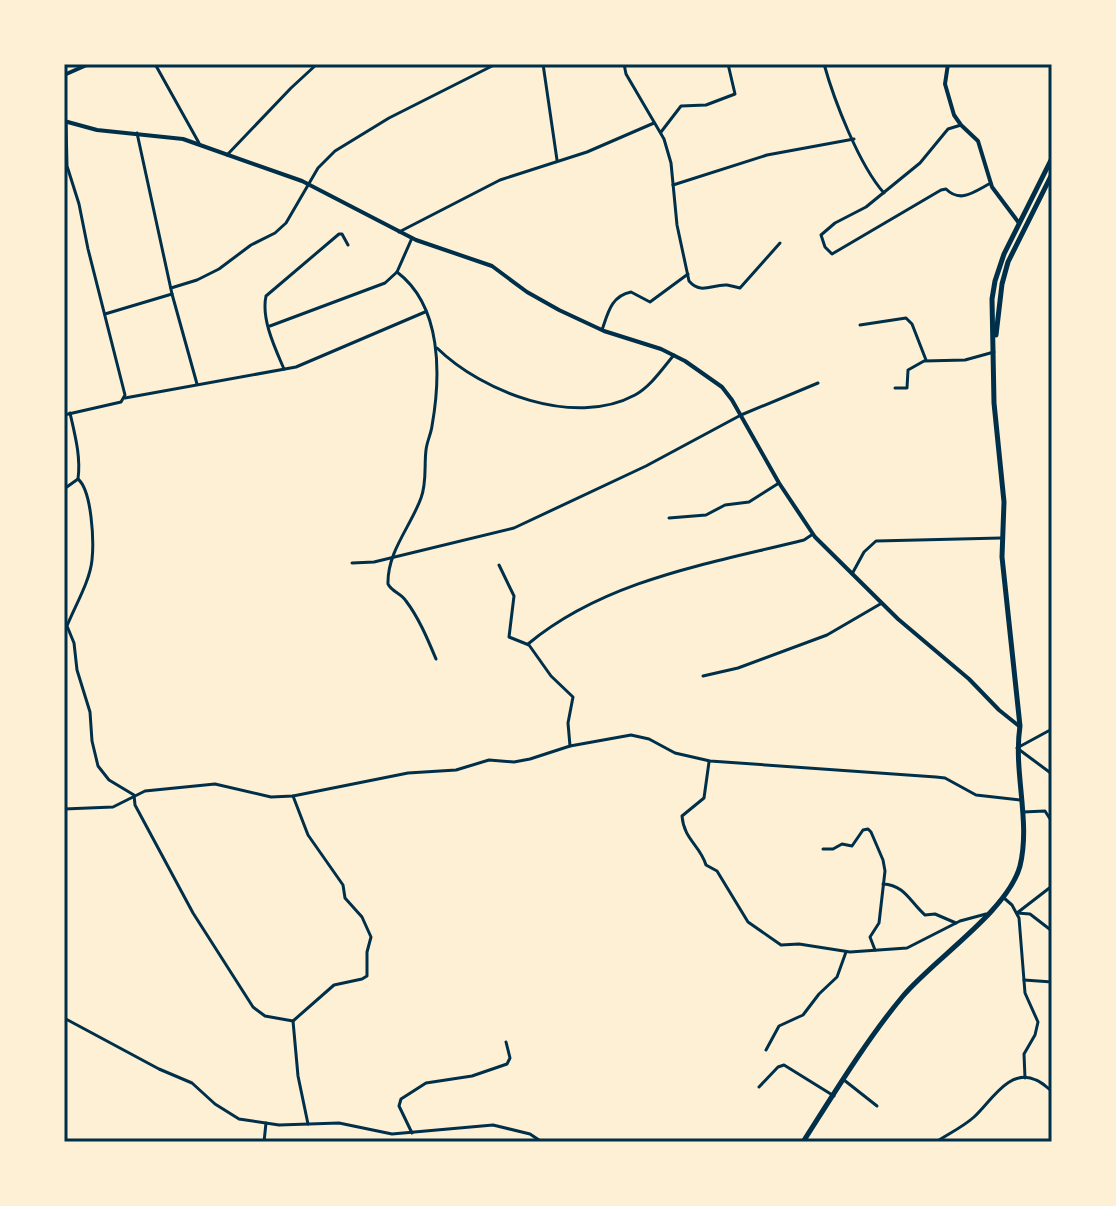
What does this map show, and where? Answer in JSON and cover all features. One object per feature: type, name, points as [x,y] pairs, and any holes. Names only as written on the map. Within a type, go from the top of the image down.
[{"type":"main road","points":[[803,1142],[904,994],[1002,897],[1020,866],[1017,748],[1020,726],[1001,538],[1004,502],[994,403],[992,309],[995,281],[1004,254],[1052,158]]},
{"type":"main road","points":[[994,352],[1002,284],[1008,262],[1052,174]]},
{"type":"street","points":[[64,75],[89,64]]},
{"type":"street","points":[[155,64],[199,143]]},
{"type":"street","points":[[227,156],[317,64]]},
{"type":"street","points":[[171,288],[219,269],[251,245],[275,233],[286,223],[307,183],[326,158],[346,144],[389,118],[496,64]]},
{"type":"street","points":[[543,64],[557,160]]},
{"type":"street","points":[[624,64],[626,74],[661,132],[671,163],[677,225],[689,281],[697,288],[730,285],[740,288],[780,243]]},
{"type":"street","points":[[661,132],[681,106],[706,105],[735,94],[728,64]]},
{"type":"street","points":[[824,64],[834,100],[871,177],[884,193]]},
{"type":"street","points":[[948,64],[946,93],[954,115],[978,141],[991,183],[1019,223]]},
{"type":"street","points":[[125,398],[79,204],[67,166],[65,121],[97,130],[199,143],[227,156],[307,183],[412,238],[480,260],[527,292],[602,330],[674,355],[722,387],[813,534],[882,603],[1020,726]]},
{"type":"street","points":[[399,232],[486,187],[620,140],[654,123]]},
{"type":"street","points":[[961,125],[948,129],[925,159],[884,193],[821,235],[828,251],[832,254],[942,189],[960,198],[991,183]]},
{"type":"street","points":[[137,133],[172,294],[197,384]]},
{"type":"street","points":[[673,185],[767,155],[854,139]]},
{"type":"street","points":[[284,369],[269,326],[265,299],[273,288],[339,234],[348,245]]},
{"type":"street","points":[[269,326],[380,287],[397,272],[412,238]]},
{"type":"street","points":[[397,272],[411,283],[425,312],[438,362],[432,427],[426,447],[426,480],[417,508],[393,557],[388,578],[389,587],[407,602],[436,659]]},
{"type":"street","points":[[602,330],[609,309],[618,297],[631,292],[650,302],[688,274]]},
{"type":"street","points":[[105,314],[172,294]]},
{"type":"street","points":[[64,415],[121,402],[125,398],[316,361],[425,312]]},
{"type":"street","points":[[860,325],[906,318],[912,324],[926,360]]},
{"type":"street","points":[[435,346],[467,374],[520,398],[555,406],[602,406],[621,402],[643,390],[674,355]]},
{"type":"street","points":[[895,388],[907,388],[909,367],[926,360],[965,360],[994,352]]},
{"type":"street","points":[[352,563],[374,562],[514,528],[646,466],[741,415],[818,383]]},
{"type":"street","points":[[70,413],[79,454],[78,479]]},
{"type":"street","points":[[64,489],[78,479]]},
{"type":"street","points":[[78,479],[85,485],[93,561],[67,626],[74,643],[77,670],[91,717],[92,741],[98,766],[103,775],[134,795]]},
{"type":"street","points":[[669,518],[706,515],[725,505],[749,502],[779,483]]},
{"type":"street","points":[[528,644],[557,621],[588,603],[642,582],[804,540],[813,534]]},
{"type":"street","points":[[852,574],[869,545],[876,541],[1001,538]]},
{"type":"street","points":[[499,565],[514,596],[509,637],[528,644],[551,676],[572,695],[568,723],[570,746]]},
{"type":"street","points":[[703,676],[738,668],[827,635],[882,603]]},
{"type":"street","points":[[1052,729],[1017,748],[1052,774]]},
{"type":"street","points":[[64,809],[113,807],[134,795],[159,788],[215,784],[271,797],[293,796],[408,773],[456,770],[489,760],[523,761],[570,746],[639,736],[675,753],[710,761],[945,778],[976,795],[1020,800]]},
{"type":"street","points":[[710,761],[704,798],[684,813],[682,819],[690,842],[704,857],[706,865],[717,871],[738,901],[741,914],[763,935],[781,945],[799,944],[846,952],[915,946],[956,923],[986,914]]},
{"type":"street","points":[[134,795],[135,805],[193,913],[253,1007],[265,1016],[293,1021]]},
{"type":"street","points":[[293,796],[308,835],[343,885],[345,898],[362,917],[372,941],[367,952],[367,976],[334,985],[293,1021]]},
{"type":"street","points":[[1021,813],[1045,811],[1052,822]]},
{"type":"street","points":[[823,849],[833,849],[842,844],[853,846],[863,830],[870,830],[883,860],[879,923],[870,938],[875,950]]},
{"type":"street","points":[[883,884],[903,890],[925,915],[934,914],[956,923]]},
{"type":"street","points":[[1017,913],[1052,886]]},
{"type":"street","points":[[1002,897],[1017,913],[1025,993],[1038,1022],[1035,1035],[1024,1054],[1025,1078]]},
{"type":"street","points":[[1017,913],[1030,914],[1052,931]]},
{"type":"street","points":[[766,1050],[779,1026],[803,1015],[837,977],[846,952]]},
{"type":"street","points":[[1024,980],[1052,982]]},
{"type":"street","points":[[64,1018],[137,1058],[192,1083],[234,1117],[266,1123],[339,1123],[392,1134],[493,1125],[530,1134],[542,1142]]},
{"type":"street","points":[[293,1021],[298,1076],[308,1124]]},
{"type":"street","points":[[412,1133],[399,1106],[401,1098],[426,1083],[448,1081],[507,1064],[510,1058],[506,1042]]},
{"type":"street","points":[[759,1087],[784,1065],[834,1096]]},
{"type":"street","points":[[936,1142],[973,1117],[1000,1087],[1025,1078],[1035,1079],[1052,1091]]},
{"type":"street","points":[[844,1080],[877,1106]]},
{"type":"street","points":[[264,1142],[266,1123]]}]
